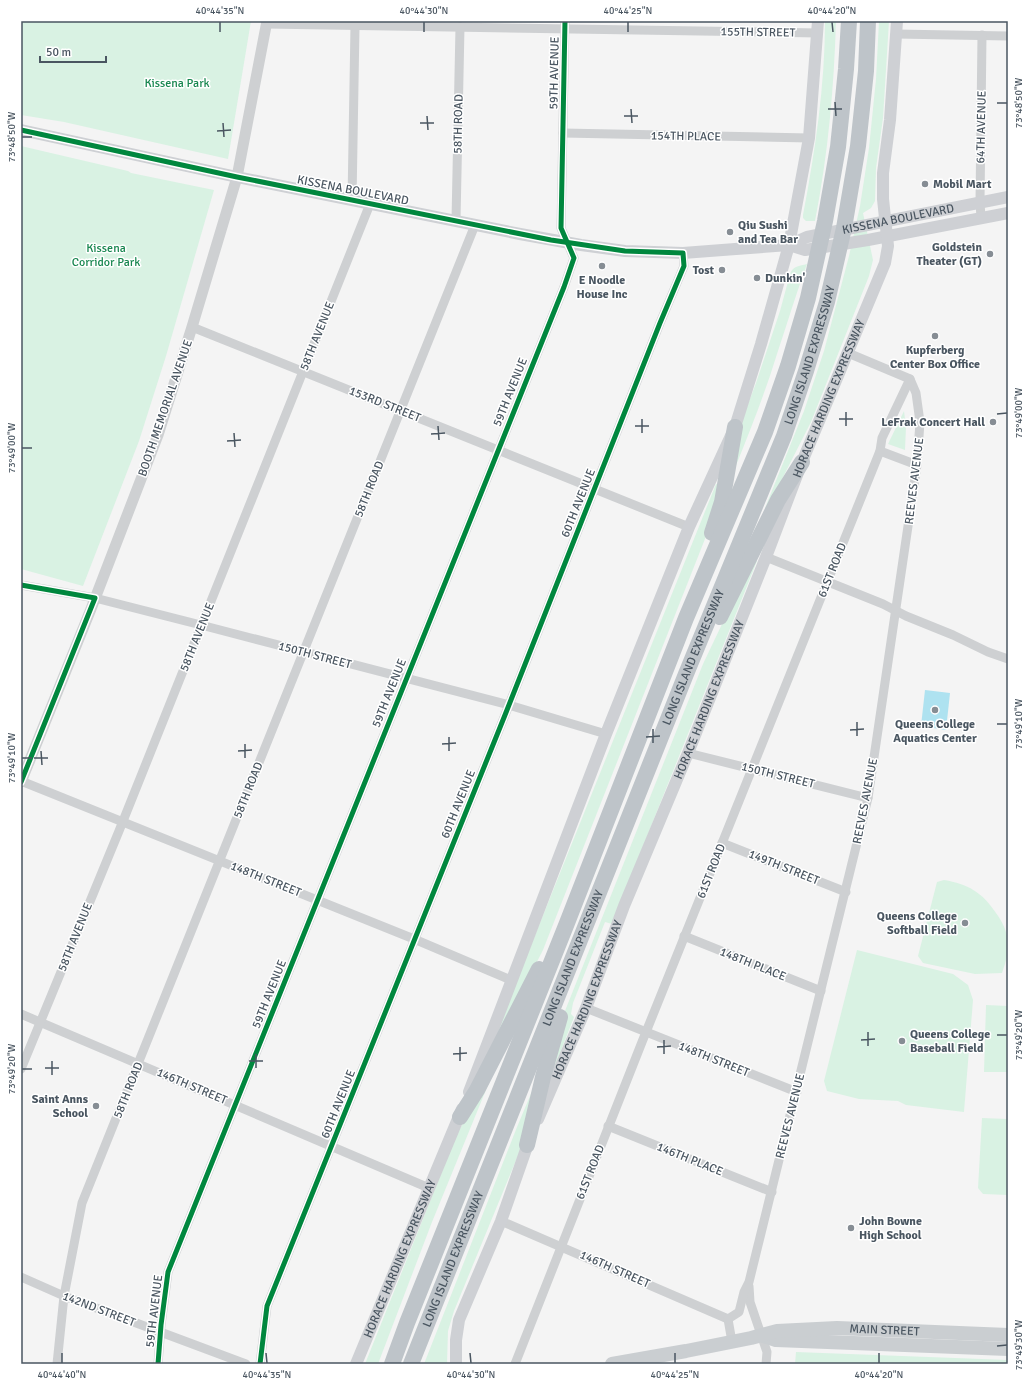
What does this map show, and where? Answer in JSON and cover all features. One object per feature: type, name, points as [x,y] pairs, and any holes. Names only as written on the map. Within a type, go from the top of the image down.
[{"type":"highway","name":"LONG ISLAND EXPRESSWAY","points":[[392,1364],[686,618],[765,432],[788,366],[808,298],[826,221],[838,147],[849,21]]},
{"type":"highway","name":"LONG ISLAND EXPRESSWAY","points":[[411,1364],[686,674],[784,436],[827,302],[844,228],[858,146],[866,70],[868,21]]},
{"type":"highway","points":[[686,618],[722,502],[735,427]]},
{"type":"highway","points":[[686,674],[716,625],[778,500],[802,462]]},
{"type":"highway","points":[[460,1117],[477,1090],[534,978],[567,923]]},
{"type":"highway","points":[[527,1146],[548,1055],[566,1002],[586,926]]},
{"type":"main road","name":"HORACE HARDING EXPRESSWAY","points":[[356,1364],[460,1117],[606,734],[689,527],[735,427],[789,246],[809,138],[818,21]]},
{"type":"main road","name":"HORACE HARDING EXPRESSWAY","points":[[456,1364],[456,1340],[459,1320],[501,1221],[527,1146],[586,1008],[624,906],[688,753],[802,462],[885,264],[888,246],[883,199],[883,173],[890,120],[897,21]]},
{"type":"main road","name":"KISSENA BOULEVARD","points":[[21,130],[237,177],[475,225],[567,242],[625,250],[683,253],[789,246],[805,250],[868,240],[1008,213]]},
{"type":"main road","name":"KISSENA BOULEVARD","points":[[789,246],[807,237],[1008,197]]},
{"type":"main road","name":"MAIN STREET","points":[[612,1364],[659,1360],[762,1336],[770,1332],[777,1331],[837,1328],[1008,1335]]},
{"type":"main road","name":"MAIN STREET","points":[[762,1336],[776,1340],[1008,1349]]},
{"type":"street","name":"155TH STREET","points":[[267,23],[460,27],[565,25],[818,33]]},
{"type":"street","name":"BOOTH MEMORIAL AVENUE","points":[[21,781],[95,598],[158,436],[237,177],[267,23]]},
{"type":"street","name":"59TH AVENUE","points":[[158,1364],[160,1333],[168,1272],[574,258],[562,228],[565,25]]},
{"type":"street","points":[[352,200],[355,26]]},
{"type":"street","name":"58TH ROAD","points":[[456,220],[460,27]]},
{"type":"street","points":[[896,34],[1008,36]]},
{"type":"street","name":"64TH AVENUE","points":[[981,218],[982,36]]},
{"type":"street","name":"154TH PLACE","points":[[563,133],[809,138]]},
{"type":"street","name":"58TH AVENUE","points":[[21,1069],[122,822],[370,204]]},
{"type":"street","name":"58TH ROAD","points":[[57,1364],[64,1296],[82,1203],[475,225]]},
{"type":"street","name":"60TH AVENUE","points":[[260,1364],[267,1306],[684,266],[683,253]]},
{"type":"street","name":"153RD STREET","points":[[192,327],[689,527]]},
{"type":"street","points":[[848,353],[910,379]]},
{"type":"street","name":"61ST ROAD","points":[[515,1364],[560,1245],[751,768],[880,452],[882,438],[910,379]]},
{"type":"street","name":"REEVES AVENUE","points":[[728,1319],[739,1312],[744,1292],[749,1282],[797,1092],[868,798],[920,440],[920,416],[916,393],[910,379]]},
{"type":"street","points":[[880,452],[917,465]]},
{"type":"street","points":[[766,557],[883,604],[906,616],[953,635],[988,652],[1008,659]]},
{"type":"street","name":"150TH STREET","points":[[21,585],[95,598],[509,705],[606,734]]},
{"type":"street","name":"150TH STREET","points":[[688,753],[868,798]]},
{"type":"street","name":"148TH STREET","points":[[21,781],[220,860],[511,980]]},
{"type":"street","name":"149TH STREET","points":[[722,842],[846,892]]},
{"type":"street","name":"148TH PLACE","points":[[684,936],[821,991]]},
{"type":"street","name":"148TH STREET","points":[[586,1008],[797,1092]]},
{"type":"street","name":"146TH STREET","points":[[21,1014],[429,1188]]},
{"type":"street","name":"146TH PLACE","points":[[608,1126],[772,1192]]},
{"type":"street","name":"146TH STREET","points":[[501,1221],[560,1245],[728,1319]]},
{"type":"street","name":"142ND STREET","points":[[21,1277],[64,1296],[246,1364]]},
{"type":"street","name":"REEVES AVENUE","points":[[749,1282],[750,1302],[767,1352],[766,1364]]},
{"type":"street","points":[[728,1319],[732,1342]]},
{"type":"green space","name":"Kissena Park","points":[[21,21],[251,21],[228,159],[64,122],[21,115]]},
{"type":"green space","points":[[825,21],[836,21],[830,121],[820,196],[815,221],[806,221],[803,218],[803,215],[812,167],[821,94],[825,45]]},
{"type":"green space","points":[[879,21],[889,21],[883,118],[876,168],[875,201],[871,208],[863,213],[873,260],[869,276],[811,422],[782,479],[769,509],[765,508],[804,411],[824,351],[849,256],[860,206],[869,148],[876,79]]},
{"type":"green space","name":"Kissena Corridor Park","points":[[21,146],[128,171],[131,173],[214,190],[166,356],[139,441],[83,586],[21,569]]},
{"type":"green space","points":[[807,264],[752,426],[735,468],[740,425],[780,311],[791,271],[799,266]]},
{"type":"green space","points":[[904,411],[906,427],[905,450],[888,444]]},
{"type":"green space","points":[[716,484],[720,485],[716,511],[543,950],[489,1056],[487,1055]]},
{"type":"green space","points":[[753,559],[757,561],[612,924],[605,922],[573,1003],[571,1014],[574,1017],[555,1066],[552,1069],[559,1026],[703,664]]},
{"type":"green space","name":"Queens College Softball Field","points":[[944,880],[960,884],[980,894],[991,906],[1001,921],[1005,928],[1008,942],[1007,956],[1002,973],[975,974],[923,963],[918,956],[937,882]]},
{"type":"green space","name":"Queens College Baseball Field","points":[[857,950],[953,974],[968,985],[973,1000],[964,1112],[906,1105],[898,1101],[859,1099],[827,1091],[824,1081]]},
{"type":"green space","points":[[986,1005],[1008,1006],[1008,1072],[984,1072]]},
{"type":"green space","points":[[499,1058],[432,1222],[378,1364],[365,1364],[457,1134]]},
{"type":"green space","points":[[538,1077],[521,1148],[454,1311],[448,1331],[447,1364],[424,1364],[517,1127]]},
{"type":"green space","points":[[982,1118],[1008,1119],[1008,1195],[983,1194],[978,1188]]},
{"type":"green space","points":[[796,1352],[1008,1360],[1008,1364],[795,1364]]},
{"type":"water","name":"Queens College Aquatics Center","points":[[925,690],[950,693],[946,730],[921,726]]},
{"type":"cycle path","points":[[158,1364],[161,1325],[168,1272],[564,287],[574,258],[561,228],[565,21]]},
{"type":"cycle path","points":[[21,130],[237,177],[551,240],[625,251],[683,253],[684,266],[267,1306],[260,1364]]},
{"type":"cycle path","points":[[21,585],[95,598],[21,782]]},
{"type":"place","name":"Mobil Mart","points":[[925,184]]},
{"type":"place","name":"Qiu Sushi and Tea Bar","points":[[730,232]]},
{"type":"place","name":"Goldstein Theater (GT)","points":[[990,254]]},
{"type":"place","name":"E Noodle House Inc","points":[[602,266]]},
{"type":"place","name":"Tost","points":[[722,270]]},
{"type":"place","name":"Dunkin'","points":[[757,278]]},
{"type":"place","name":"Kupferberg Center Box Office","points":[[935,336]]},
{"type":"place","name":"LeFrak Concert Hall","points":[[993,422]]},
{"type":"place","name":"Queens College Aquatics Center","points":[[935,710]]},
{"type":"place","name":"Queens College Softball Field","points":[[965,923]]},
{"type":"place","name":"Queens College Baseball Field","points":[[902,1041]]},
{"type":"place","name":"Saint Anns School","points":[[96,1106]]},
{"type":"place","name":"John Bowne High School","points":[[851,1228]]}]
